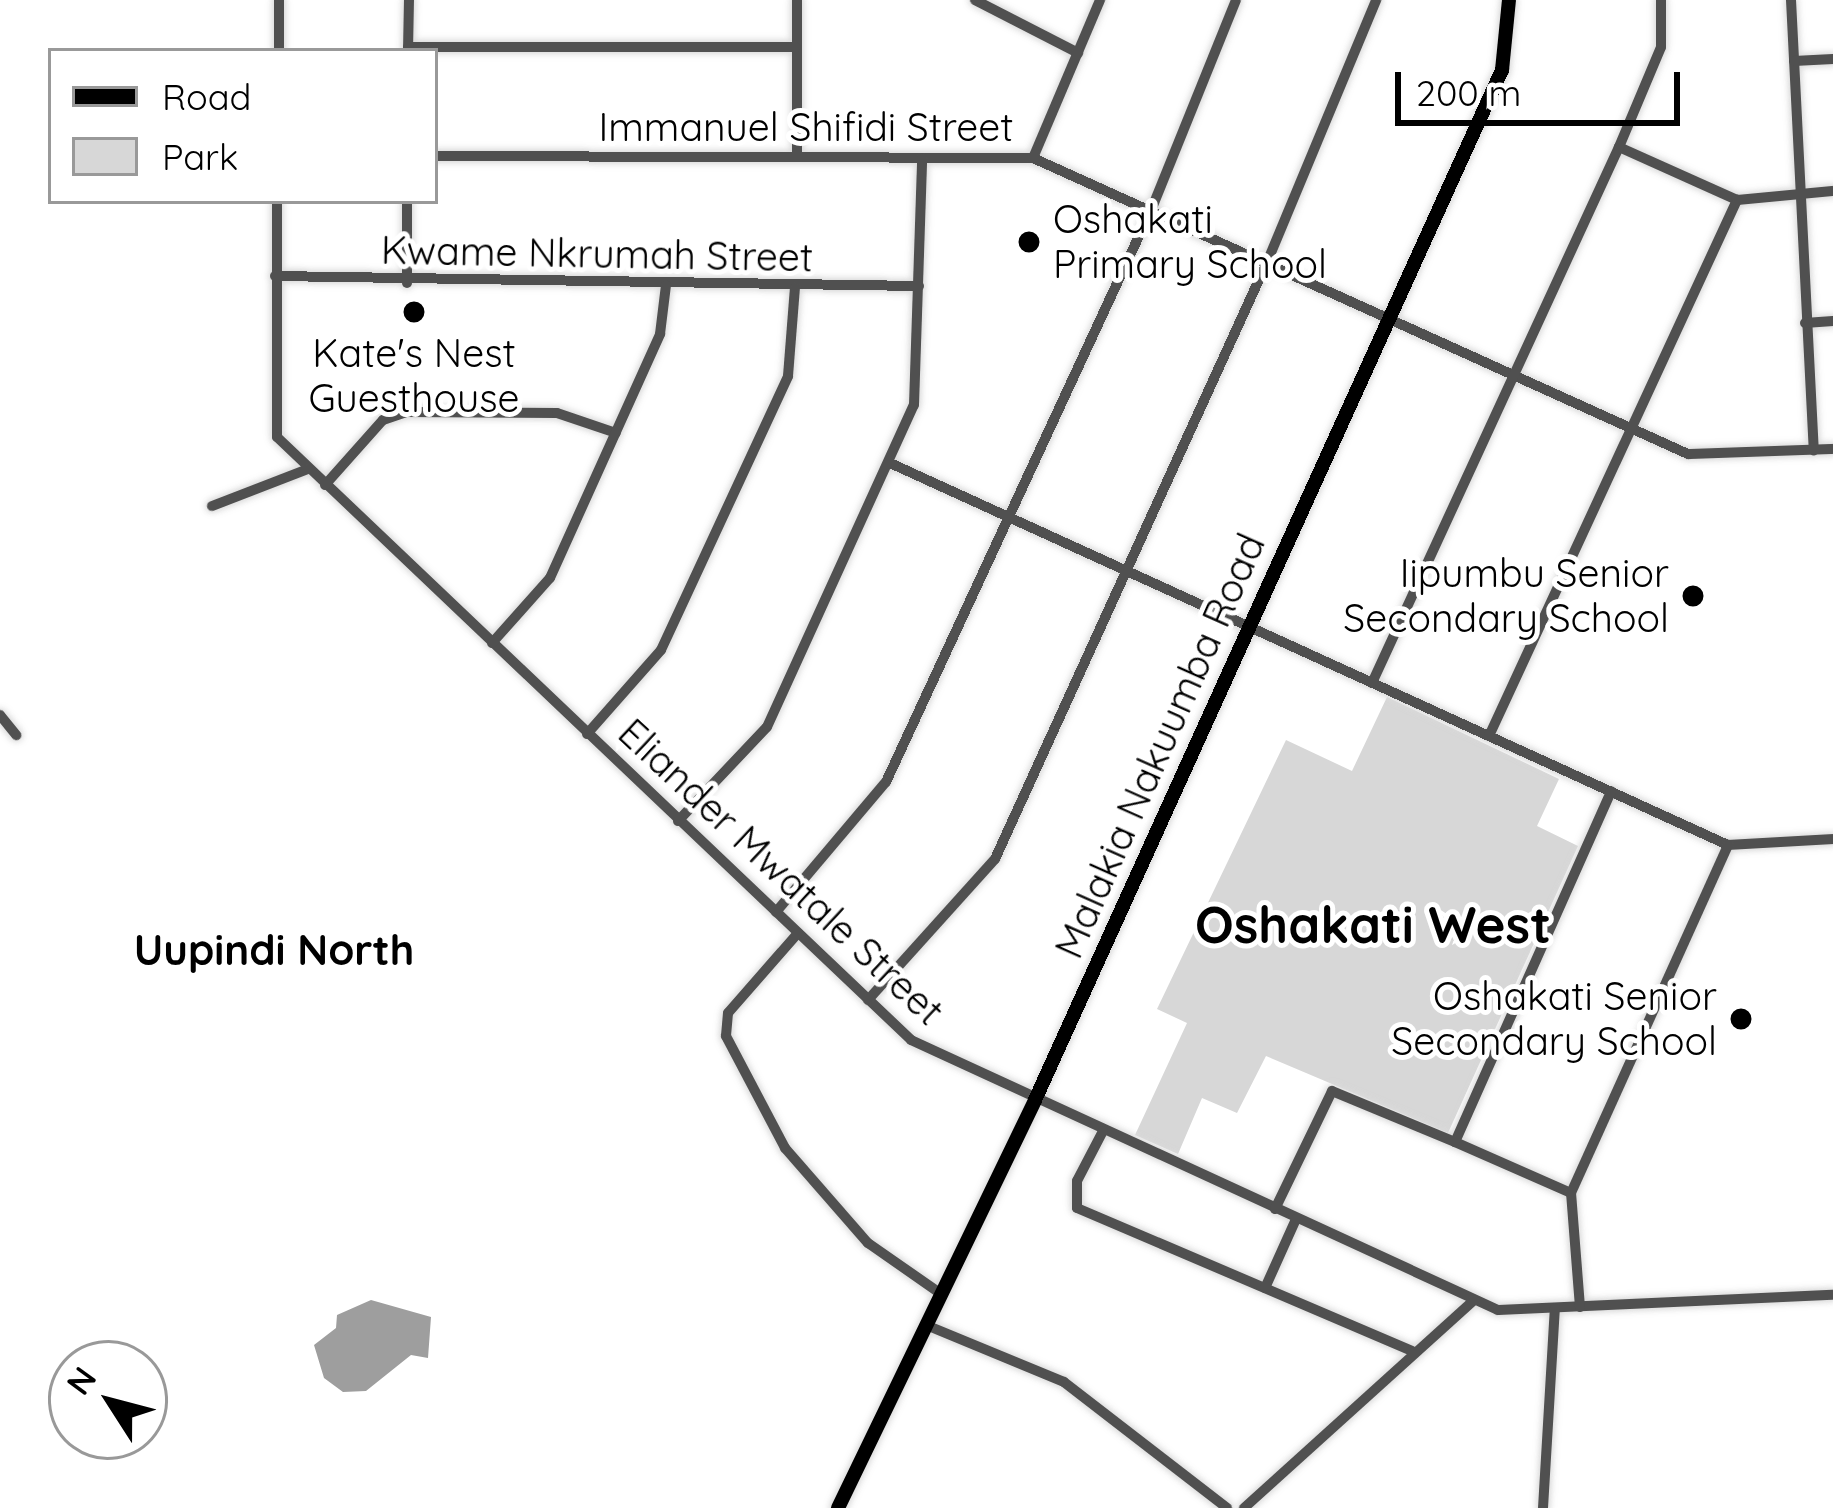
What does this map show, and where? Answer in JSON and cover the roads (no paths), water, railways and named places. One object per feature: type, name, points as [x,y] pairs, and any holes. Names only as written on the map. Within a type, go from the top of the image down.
[{"type":"main road","name":"Malakia Nakuumba Road","points":[[838,1508],[1034,1100],[1505,61],[1509,0]]},
{"type":"street","points":[[279,0],[279,48]]},
{"type":"street","points":[[408,48],[409,0]]},
{"type":"street","points":[[797,0],[797,157]]},
{"type":"street","points":[[975,0],[1078,53]]},
{"type":"street","points":[[1033,158],[1100,0]]},
{"type":"street","points":[[776,912],[877,801],[1152,208],[1236,0]]},
{"type":"street","points":[[868,1000],[984,878],[1268,260],[1376,0]]},
{"type":"street","points":[[1372,683],[1619,147],[1661,47],[1661,0]]},
{"type":"street","points":[[1791,0],[1814,450]]},
{"type":"street","points":[[438,49],[796,46]]},
{"type":"street","points":[[1793,61],[1833,59]]},
{"type":"street","points":[[1619,147],[1737,200],[1833,191]]},
{"type":"street","name":"Immanuel Shifidi Street","points":[[438,155],[1033,158],[1696,456],[1833,449]]},
{"type":"street","points":[[679,821],[767,727],[919,392],[922,158]]},
{"type":"street","points":[[1489,736],[1737,200]]},
{"type":"street","name":"Eliander Mwatale Street","points":[[277,204],[272,425],[308,470],[911,1040],[1498,1310],[1833,1295]]},
{"type":"street","points":[[407,204],[407,283]]},
{"type":"street","name":"Kwame Nkrumah Street","points":[[275,276],[407,283],[919,286]]},
{"type":"street","points":[[492,643],[550,578],[660,334],[666,286]]},
{"type":"street","points":[[586,734],[654,662],[671,629],[788,376],[795,287]]},
{"type":"street","points":[[1805,323],[1833,321]]},
{"type":"street","points":[[325,485],[383,421],[406,412],[556,413],[616,433]]},
{"type":"street","points":[[890,463],[1728,844],[1833,839]]},
{"type":"street","points":[[212,506],[308,470]]},
{"type":"street","points":[[0,715],[16,735]]},
{"type":"street","points":[[1455,1142],[1611,791]]},
{"type":"street","points":[[1580,1307],[1571,1192],[1728,844]]},
{"type":"street","points":[[798,933],[728,1012],[726,1036],[785,1148],[868,1243],[941,1294]]},
{"type":"street","points":[[1275,1209],[1332,1091],[1571,1192]]},
{"type":"street","points":[[1103,1131],[1077,1181],[1077,1208],[1412,1351]]},
{"type":"street","points":[[1265,1288],[1296,1219]]},
{"type":"street","points":[[1244,1508],[1412,1351],[1474,1300]]},
{"type":"street","points":[[1544,1508],[1555,1309]]},
{"type":"street","points":[[926,1325],[1064,1382],[1227,1508]]},
{"type":"place","name":"Oshakati Primary School","points":[[1029,242]]},
{"type":"place","name":"Kate's Nest Guesthouse","points":[[414,312]]},
{"type":"place","name":"Iipumbu Senior Secondary School","points":[[1693,596]]},
{"type":"place","name":"Oshakati Senior Secondary School","points":[[1741,1019]]},
{"type":"district","name":"Oshakati West","points":[[1373,924]]},
{"type":"district","name":"Uupindi North","points":[[274,950]]}]
